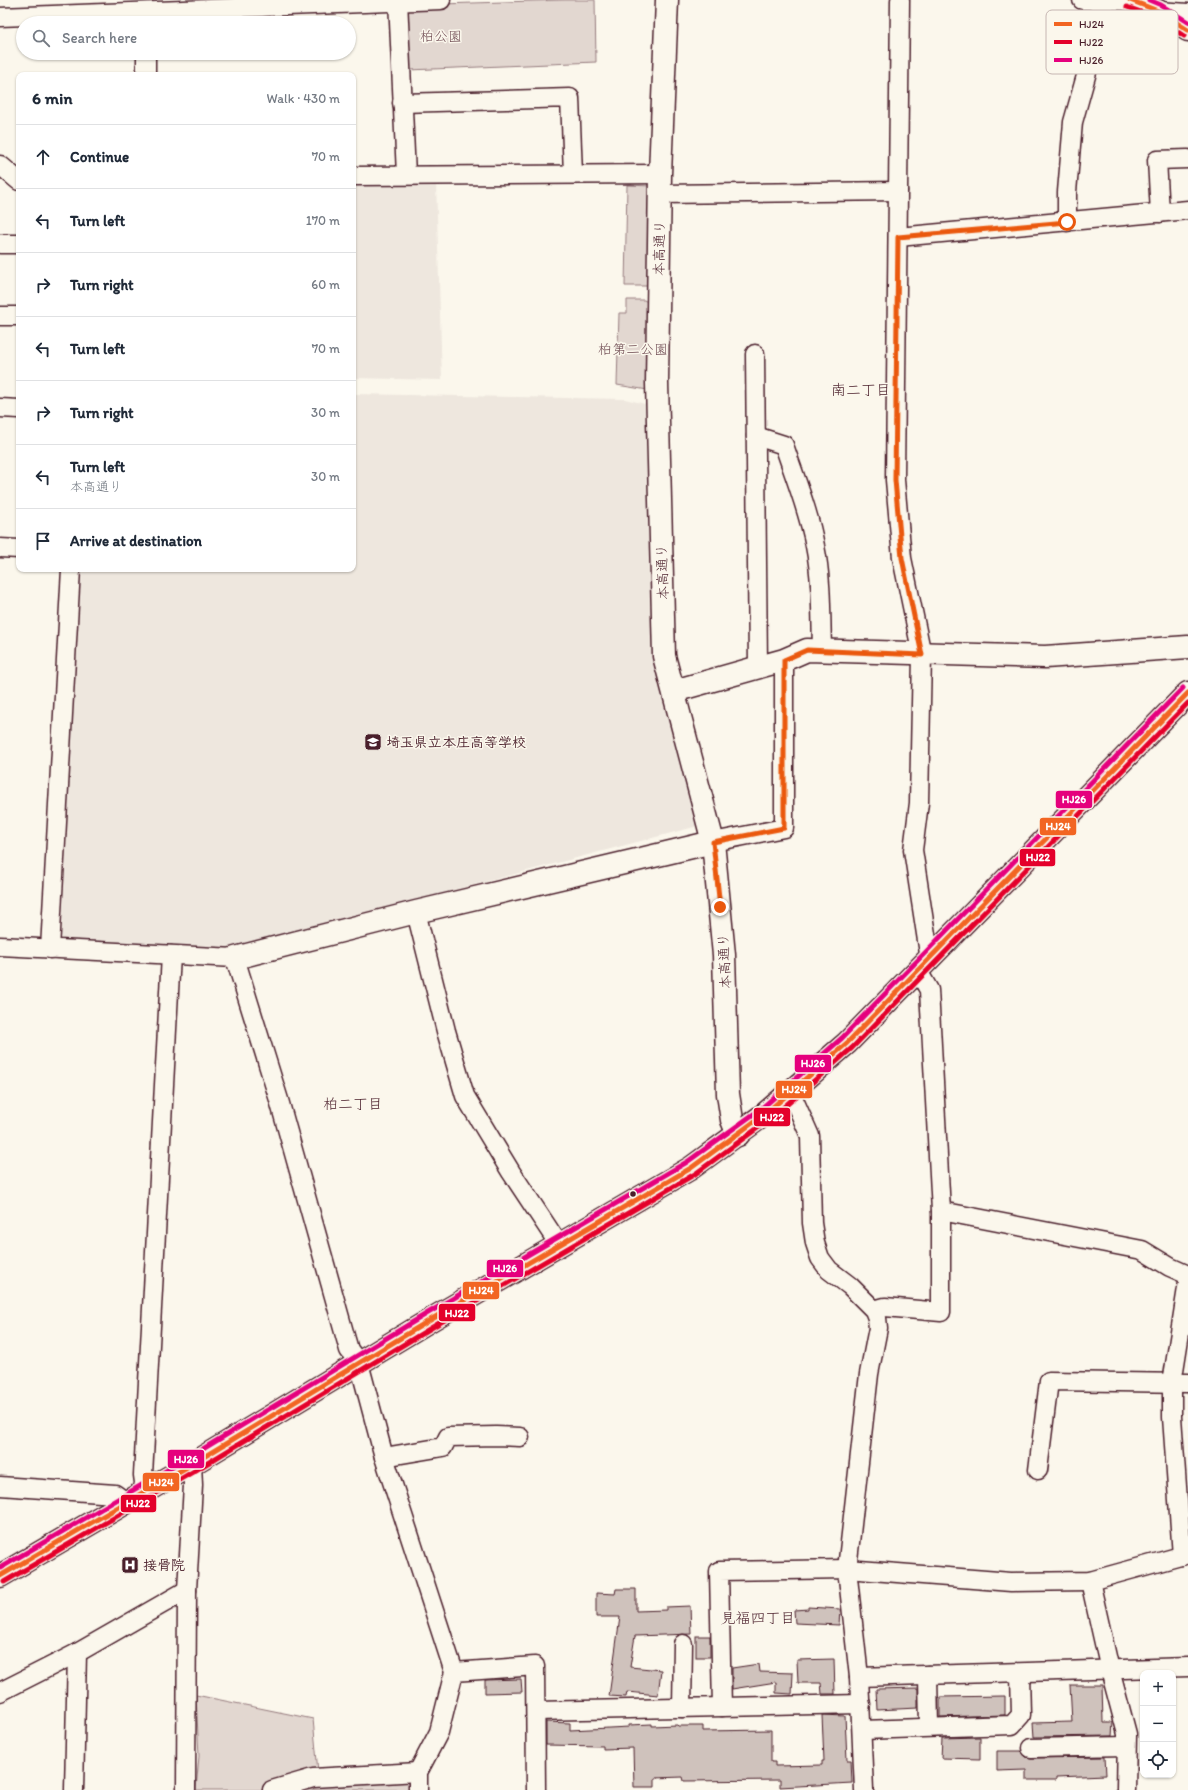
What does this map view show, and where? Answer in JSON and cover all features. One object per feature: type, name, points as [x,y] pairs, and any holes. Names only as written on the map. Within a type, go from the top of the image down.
[{"type":"street","points":[[0,17],[20,8],[144,11],[441,0]]},
{"type":"street","name":"本高通り","points":[[668,0],[660,184],[657,383],[664,656],[713,842],[724,955],[728,1094],[732,1120],[738,1135]]},
{"type":"street","points":[[874,1310],[885,1307],[940,1312],[940,1211],[929,990],[924,965],[913,850],[919,803],[922,655],[902,558],[895,480],[900,0]]},
{"type":"street","points":[[1082,0],[1102,2],[1131,1],[1153,10]]},
{"type":"street","points":[[398,1],[406,175]]},
{"type":"street","points":[[1100,10],[1102,2]]},
{"type":"street","points":[[1178,13],[1188,14]]},
{"type":"street","points":[[1178,24],[1188,30]]},
{"type":"street","points":[[146,60],[146,72]]},
{"type":"street","points":[[1067,222],[1067,192],[1073,122],[1086,74]]},
{"type":"street","points":[[402,103],[570,98],[573,174]]},
{"type":"street","points":[[1160,213],[1158,160],[1188,159]]},
{"type":"street","points":[[0,165],[16,178]]},
{"type":"street","points":[[356,176],[573,174],[660,184],[898,191]]},
{"type":"street","points":[[898,237],[1188,210]]},
{"type":"street","points":[[0,244],[16,244]]},
{"type":"street","points":[[0,316],[16,316]]},
{"type":"street","points":[[755,354],[758,667]]},
{"type":"street","points":[[0,408],[16,409]]},
{"type":"street","points":[[756,436],[784,445],[805,510],[815,546],[820,595],[822,650]]},
{"type":"street","points":[[0,548],[16,549]]},
{"type":"street","points":[[50,949],[71,572]]},
{"type":"street","points":[[674,691],[784,660],[807,650],[922,655],[1045,657],[1188,647]]},
{"type":"street","points":[[0,946],[235,958],[416,912],[713,842],[784,828],[784,660]]},
{"type":"street","points":[[0,1576],[691,1168],[738,1135],[791,1093],[848,1042],[1188,693]]},
{"type":"street","points":[[416,912],[446,1031],[465,1096],[511,1172],[560,1246]]},
{"type":"street","points":[[145,1490],[143,1475],[171,955]]},
{"type":"street","points":[[235,958],[279,1100],[349,1350],[359,1363],[384,1457],[454,1672],[439,1732],[418,1772],[418,1790]]},
{"type":"street","points":[[791,1093],[810,1136],[812,1223],[814,1242],[820,1258],[829,1270],[850,1286],[874,1310],[877,1318],[878,1328],[869,1374],[847,1569],[859,1677],[864,1790]]},
{"type":"street","points":[[940,1211],[1142,1250],[1170,1267],[1188,1275]]},
{"type":"street","points":[[722,1707],[719,1571],[847,1569],[1011,1582],[1090,1581],[1185,1555],[1172,1424],[1180,1383],[1188,1282]]},
{"type":"street","points":[[1038,1470],[1049,1381],[1180,1383]]},
{"type":"street","points":[[384,1457],[442,1447],[448,1437],[520,1437]]},
{"type":"street","points":[[186,1790],[188,1590],[193,1485],[192,1464]]},
{"type":"street","points":[[0,1486],[115,1494],[126,1502]]},
{"type":"street","points":[[1090,1581],[1110,1670],[1127,1734],[1126,1790]]},
{"type":"street","points":[[0,1692],[77,1653],[188,1590]]},
{"type":"street","points":[[682,1708],[683,1644]]},
{"type":"street","points":[[74,1790],[77,1653]]},
{"type":"street","points":[[454,1672],[535,1666],[536,1790]]},
{"type":"street","points":[[859,1677],[1188,1667]]},
{"type":"street","points":[[862,1730],[1012,1725],[1021,1715],[1020,1673]]},
{"type":"street","points":[[928,1675],[929,1727]]},
{"type":"street","points":[[536,1711],[861,1704]]},
{"type":"street","points":[[1031,1748],[1126,1746]]},
{"type":"street","points":[[272,1790],[313,1778],[418,1772]]},
{"type":"shaded area","points":[[436,181],[442,380],[356,378],[356,183]]},
{"type":"shaded area","name":"埼玉県立本庄高等学校","points":[[356,394],[625,399],[649,405],[655,658],[698,826],[230,949],[63,939],[58,933],[79,572],[356,572]]},
{"type":"green space","name":"柏公園","points":[[595,0],[596,62],[409,70],[407,12],[412,5]]},
{"type":"green space","points":[[627,185],[652,186],[650,286],[625,286]]},
{"type":"green space","name":"柏第二公園","points":[[627,300],[644,300],[649,303],[648,390],[617,385],[619,313],[627,313]]},
{"type":"green space","points":[[196,1695],[313,1719],[318,1772],[407,1776],[412,1790],[196,1790],[199,1756]]},
{"type":"building","points":[[616,1589],[636,1589],[636,1611],[666,1610],[666,1607],[690,1606],[691,1634],[635,1636],[630,1667],[661,1670],[658,1695],[627,1692],[626,1697],[609,1696],[620,1617],[596,1617],[596,1593],[615,1594]]},
{"type":"building","points":[[808,1607],[840,1609],[839,1625],[795,1623],[794,1610],[808,1609]]},
{"type":"building","points":[[696,1636],[710,1636],[710,1657],[696,1657]]},
{"type":"building","points":[[834,1659],[835,1694],[822,1694],[821,1683],[798,1683],[797,1660]]},
{"type":"building","points":[[759,1664],[760,1672],[793,1673],[792,1694],[776,1693],[776,1682],[732,1689],[732,1668]]},
{"type":"building","points":[[521,1679],[522,1692],[485,1693],[485,1680]]},
{"type":"building","points":[[1070,1685],[1102,1685],[1103,1722],[1113,1722],[1112,1736],[1034,1737],[1033,1723],[1072,1722]]},
{"type":"building","points":[[918,1688],[918,1708],[877,1710],[876,1689]]},
{"type":"building","points":[[1005,1696],[1005,1715],[940,1717],[940,1697]]},
{"type":"building","points":[[822,1715],[845,1716],[847,1760],[851,1760],[852,1783],[780,1787],[780,1780],[684,1781],[683,1777],[655,1778],[655,1787],[634,1787],[633,1748],[603,1749],[603,1746],[546,1745],[546,1722],[570,1723],[570,1730],[629,1727],[629,1725],[652,1724],[652,1726],[703,1726],[703,1731],[771,1730],[771,1762],[775,1762],[775,1766],[822,1765],[822,1761],[824,1761]]},
{"type":"building","points":[[980,1737],[980,1759],[941,1758],[942,1738]]},
{"type":"building","points":[[997,1751],[1021,1751],[1026,1757],[1031,1758],[1105,1757],[1106,1775],[1056,1777],[1056,1780],[1026,1780],[1026,1770],[997,1771]]},
{"type":"transit line","name":"HJ24","points":[[1130,0],[1155,10]]},
{"type":"transit line","name":"HJ26","points":[[1149,0],[1169,10]]},
{"type":"transit line","name":"HJ22","points":[[1127,7],[1135,10]]},
{"type":"transit line","name":"HJ26","points":[[1178,16],[1188,22]]},
{"type":"transit line","name":"HJ24","points":[[1178,24],[1188,30]]},
{"type":"transit line","name":"HJ22","points":[[1178,32],[1184,36]]},
{"type":"transit line","name":"HJ26","points":[[0,1568],[188,1458],[428,1313],[687,1162],[762,1108],[842,1038],[1183,688]]},
{"type":"transit line","name":"HJ24","points":[[0,1576],[192,1464],[432,1319],[691,1168],[766,1113],[847,1043],[1188,693]]},
{"type":"transit line","name":"HJ22","points":[[4,1582],[196,1470],[436,1325],[695,1174],[770,1119],[852,1048],[1188,703]]},
{"type":"place","name":"埼玉県立本庄高等学校","points":[[373,742]]},
{"type":"place","name":"接骨院","points":[[130,1565]]},
{"type":"district","name":"南二丁目","points":[[861,390]]},
{"type":"district","name":"柏二丁目","points":[[353,1104]]},
{"type":"district","name":"見福四丁目","points":[[758,1618]]},
{"type":"route","points":[[720,907],[713,842],[784,828],[784,660],[807,650],[922,655],[902,558],[895,480],[898,347],[898,237],[1067,222]]}]
